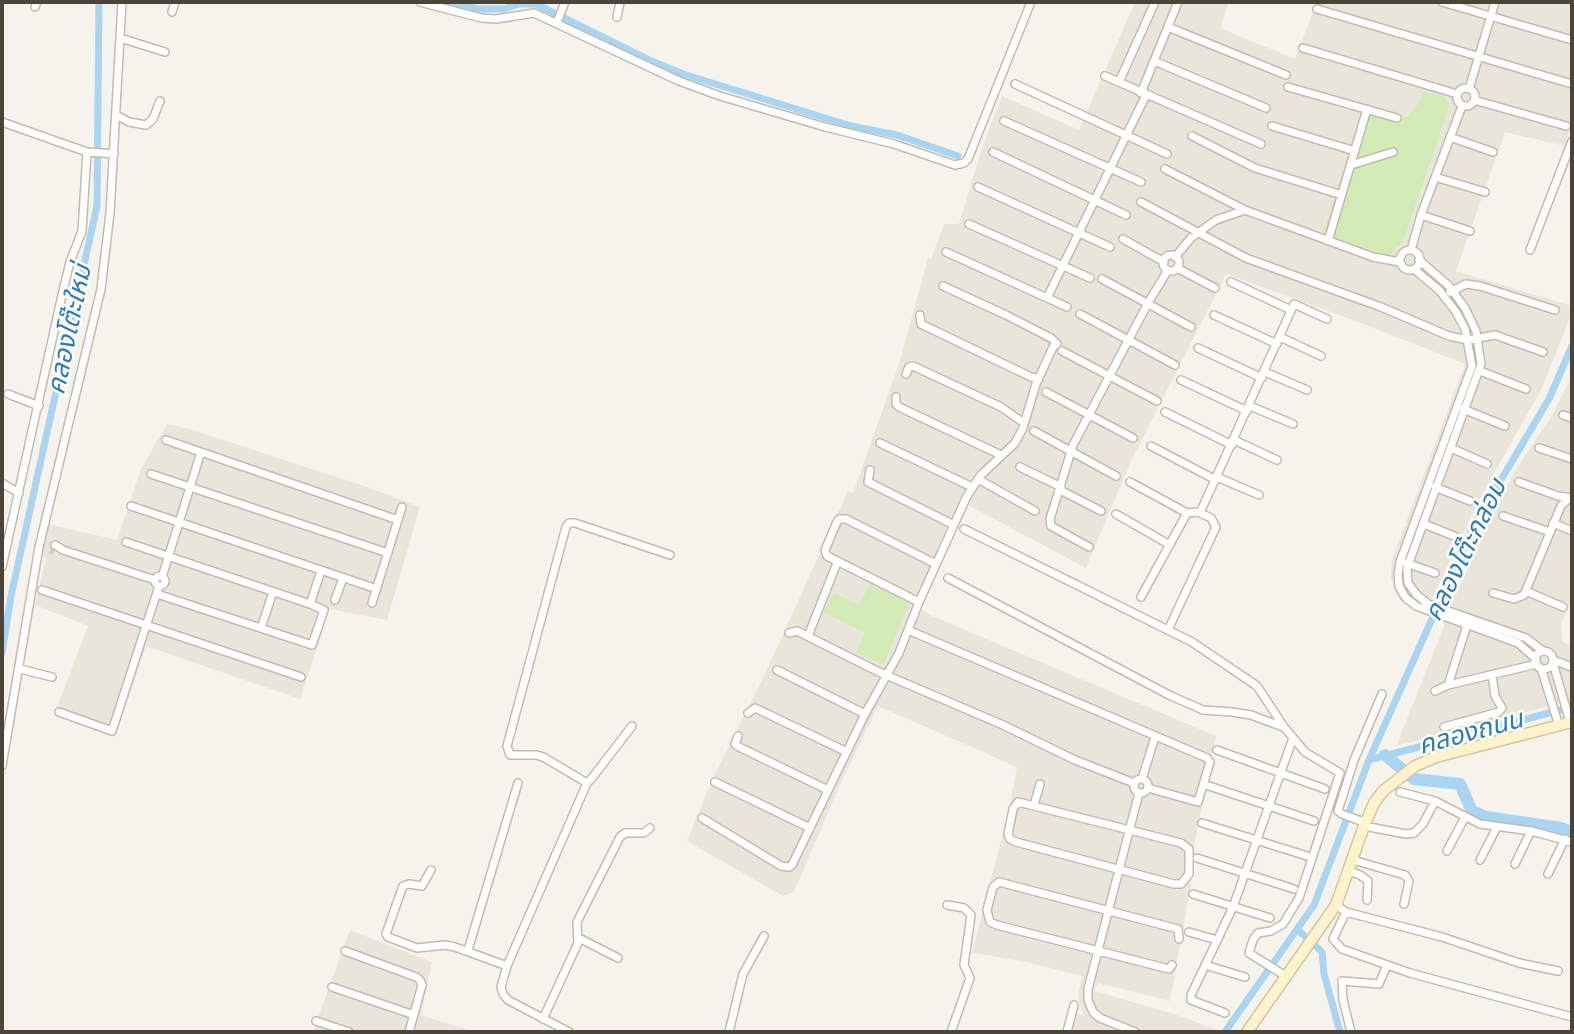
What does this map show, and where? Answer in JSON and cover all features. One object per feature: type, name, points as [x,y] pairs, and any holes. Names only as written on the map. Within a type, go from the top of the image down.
[{"type":"street","points":[[2,766],[40,543],[101,289],[110,213],[111,154],[116,115],[122,2]]},
{"type":"street","points":[[172,12],[175,2]]},
{"type":"street","points":[[420,2],[481,18],[496,19],[522,13],[561,13],[649,69],[720,96],[894,144],[949,164],[959,165],[964,163],[970,154],[1031,2]]},
{"type":"street","points":[[617,17],[620,2]]},
{"type":"street","points":[[1119,82],[1155,2]]},
{"type":"street","points":[[1047,298],[1126,135],[1178,2]]},
{"type":"street","points":[[1442,2],[1572,40]]},
{"type":"street","points":[[1469,89],[1495,2]]},
{"type":"street","points":[[1317,9],[1572,84]]},
{"type":"street","points":[[1168,27],[1286,75]]},
{"type":"street","points":[[120,38],[165,52]]},
{"type":"street","points":[[1303,48],[1457,94]]},
{"type":"street","points":[[1154,61],[1266,108]]},
{"type":"street","points":[[1105,76],[1261,144]]},
{"type":"street","points":[[1015,84],[1167,154]]},
{"type":"street","points":[[1288,87],[1397,118]]},
{"type":"street","points":[[1457,94],[1462,89],[1469,89],[1474,93],[1471,105],[1462,106]]},
{"type":"street","points":[[1457,94],[1462,106]]},
{"type":"street","points":[[1474,100],[1566,125]]},
{"type":"street","points":[[116,115],[145,125],[153,119],[160,101]]},
{"type":"street","points":[[1411,250],[1421,215],[1462,106]]},
{"type":"street","points":[[1328,241],[1367,110]]},
{"type":"street","points":[[1004,121],[1141,182]]},
{"type":"street","points":[[2,122],[90,152],[111,154]]},
{"type":"street","points":[[1272,126],[1355,151]]},
{"type":"street","points":[[1192,136],[1255,168],[1342,195]]},
{"type":"street","points":[[1450,137],[1493,152]]},
{"type":"street","points":[[1531,250],[1572,141]]},
{"type":"street","points":[[2,567],[70,262],[82,231],[90,152]]},
{"type":"street","points":[[993,152],[1125,215]]},
{"type":"street","points":[[1351,165],[1393,152]]},
{"type":"street","points":[[1165,169],[1245,210],[1382,260],[1400,262]]},
{"type":"street","points":[[1436,177],[1485,192]]},
{"type":"street","points":[[978,187],[1110,247]]},
{"type":"street","points":[[1141,202],[1259,263],[1381,307],[1458,339],[1494,335],[1543,352]]},
{"type":"street","points":[[1175,257],[1184,244],[1216,220],[1245,210]]},
{"type":"street","points":[[1421,215],[1470,231]]},
{"type":"street","points":[[969,224],[1090,278]]},
{"type":"street","points":[[1123,239],[1164,262],[1168,270]]},
{"type":"street","points":[[1247,1032],[1336,905],[1374,803],[1397,778],[1436,757],[1570,720],[1549,652],[1526,638],[1427,607],[1408,583],[1404,563],[1428,485],[1461,408],[1480,371],[1481,358],[1478,337],[1465,307],[1453,290],[1411,250],[1402,253],[1400,262],[1405,269],[1414,269],[1444,296],[1461,320],[1468,340],[1472,366],[1461,408],[1451,448],[1424,524],[1404,563]]},
{"type":"street","points":[[946,252],[1068,307]]},
{"type":"street","points":[[1164,262],[1167,257],[1175,257]]},
{"type":"street","points":[[1175,257],[1179,262],[1177,268]]},
{"type":"street","points":[[1414,269],[1419,260]]},
{"type":"street","points":[[1089,547],[1051,526],[1049,522],[1071,453],[1089,415],[1168,270],[1177,268],[1215,288]]},
{"type":"street","points":[[1102,279],[1191,327]]},
{"type":"street","points":[[1231,282],[1291,310]]},
{"type":"street","points":[[1444,296],[1466,284],[1555,310]]},
{"type":"street","points":[[702,818],[785,868],[792,865],[846,752],[887,675],[972,487],[1019,436],[1039,379],[1053,347],[1057,344],[1055,340],[943,286]]},
{"type":"street","points":[[1200,513],[1294,304],[1327,319]]},
{"type":"street","points":[[1080,314],[1175,365]]},
{"type":"street","points":[[920,315],[921,324],[1039,379]]},
{"type":"street","points":[[1214,315],[1321,356]]},
{"type":"street","points":[[1198,348],[1307,390]]},
{"type":"street","points":[[1062,351],[1157,401]]},
{"type":"street","points":[[906,374],[909,367],[914,366],[1000,407],[1024,423]]},
{"type":"street","points":[[1480,371],[1526,389]]},
{"type":"street","points":[[1181,380],[1249,409],[1293,424]]},
{"type":"street","points":[[1046,392],[1133,438]]},
{"type":"street","points":[[8,394],[39,406]]},
{"type":"street","points":[[896,397],[896,404],[900,407],[1001,455]]},
{"type":"street","points":[[1461,408],[1505,426]]},
{"type":"street","points":[[1165,412],[1278,460]]},
{"type":"street","points":[[1563,415],[1572,418]]},
{"type":"street","points":[[1034,431],[1116,476]]},
{"type":"street","points":[[166,440],[398,520]]},
{"type":"street","points":[[880,443],[972,487]]},
{"type":"street","points":[[1151,446],[1259,495]]},
{"type":"street","points":[[1451,448],[1487,464]]},
{"type":"street","points":[[1539,448],[1572,459]]},
{"type":"street","points":[[59,712],[112,731],[201,452]]},
{"type":"street","points":[[1020,467],[1101,511]]},
{"type":"street","points":[[870,470],[867,481],[870,484],[954,525]]},
{"type":"street","points":[[151,474],[388,553]]},
{"type":"street","points":[[978,479],[1035,511]]},
{"type":"street","points":[[1130,482],[1187,513],[1200,513],[1211,518],[1216,527],[1168,630]]},
{"type":"street","points":[[1519,482],[1571,498]]},
{"type":"street","points":[[2,483],[19,493]]},
{"type":"street","points":[[1428,485],[1470,501]]},
{"type":"street","points":[[1493,593],[1518,599],[1526,592],[1560,506],[1571,498]]},
{"type":"street","points":[[131,506],[377,589]]},
{"type":"street","points":[[372,603],[402,507]]},
{"type":"street","points":[[1141,597],[1187,513]]},
{"type":"street","points":[[1115,514],[1170,545]]},
{"type":"street","points":[[1503,516],[1550,532]]},
{"type":"street","points":[[919,601],[827,556],[825,550],[839,519],[846,519],[936,564]]},
{"type":"street","points":[[587,783],[545,758],[537,755],[517,757],[507,751],[566,527],[569,523],[575,523],[670,555]]},
{"type":"street","points":[[1553,523],[1572,531]]},
{"type":"street","points":[[1424,524],[1454,536]]},
{"type":"street","points":[[964,529],[1192,642],[1257,685],[1284,727],[1305,752],[1340,773],[1299,898],[1283,924],[1271,931],[1258,933],[1249,953],[1285,976]]},
{"type":"street","points":[[40,543],[158,584],[261,628],[312,645],[324,610],[126,542]]},
{"type":"street","points":[[808,636],[837,563]]},
{"type":"street","points":[[1404,563],[1435,573]]},
{"type":"street","points":[[310,604],[321,570]]},
{"type":"street","points":[[335,600],[342,578]]},
{"type":"street","points":[[948,578],[1169,695],[1203,710],[1251,715],[1284,727]]},
{"type":"street","points":[[42,590],[301,677]]},
{"type":"street","points":[[261,628],[273,592]]},
{"type":"street","points":[[1526,592],[1563,607]]},
{"type":"street","points":[[1469,622],[1518,643],[1538,664],[1548,668],[1553,662]]},
{"type":"street","points":[[1448,685],[1469,622]]},
{"type":"street","points":[[908,630],[1207,758],[1210,766],[1198,803],[1148,788]]},
{"type":"street","points":[[789,634],[797,631],[1075,760],[1134,783],[1142,779],[1155,737]]},
{"type":"street","points":[[1544,651],[1538,653],[1538,664],[1558,723]]},
{"type":"street","points":[[1553,662],[1572,667]]},
{"type":"street","points":[[1435,691],[1448,685],[1538,664]]},
{"type":"street","points":[[20,669],[52,677]]},
{"type":"street","points":[[777,670],[865,715]]},
{"type":"street","points":[[1444,727],[1501,711],[1501,704],[1495,696],[1492,675]]},
{"type":"street","points":[[1548,692],[1560,689]]},
{"type":"street","points":[[1382,694],[1354,760],[1338,811],[1365,824],[1406,834],[1414,833],[1423,824],[1435,801]]},
{"type":"street","points":[[748,713],[755,708],[846,752]]},
{"type":"street","points":[[569,1032],[508,1000],[501,987],[507,966],[587,783],[632,726]]},
{"type":"street","points":[[738,736],[735,744],[737,746],[828,790]]},
{"type":"street","points":[[1225,1013],[1191,1000],[1191,995],[1233,907],[1293,738]]},
{"type":"street","points":[[1217,750],[1325,789]]},
{"type":"street","points":[[1134,783],[1134,789],[1139,793],[1146,792],[1147,781],[1142,779]]},
{"type":"street","points":[[715,782],[810,828]]},
{"type":"street","points":[[468,950],[518,783]]},
{"type":"street","points":[[1034,805],[1040,784]]},
{"type":"street","points":[[1209,786],[1314,821]]},
{"type":"street","points":[[1400,792],[1435,801],[1480,824],[1531,831],[1568,841],[1548,874]]},
{"type":"street","points":[[1135,1032],[1108,1023],[1093,1012],[1088,1000],[1088,989],[1139,793]]},
{"type":"street","points":[[1018,802],[1034,805],[1186,845],[1189,849],[1189,874],[1181,884],[1174,884],[1010,839],[1008,825],[1018,802]]},
{"type":"street","points":[[1447,851],[1465,817]]},
{"type":"street","points":[[1202,823],[1307,856]]},
{"type":"street","points":[[1480,860],[1497,827]]},
{"type":"street","points":[[543,1019],[579,938],[577,922],[620,837],[625,834],[644,833],[650,828]]},
{"type":"street","points":[[1515,864],[1531,831]]},
{"type":"street","points":[[1197,858],[1294,889]]},
{"type":"street","points":[[1353,860],[1405,874],[1409,881],[1404,904]]},
{"type":"street","points":[[431,870],[422,886],[402,886],[386,934],[391,940],[417,948],[445,945],[468,950],[507,966]]},
{"type":"street","points":[[1349,871],[1368,881],[1367,900]]},
{"type":"street","points":[[1171,965],[1169,969],[990,922],[987,910],[993,887],[999,882],[1178,929],[1179,939]]},
{"type":"street","points":[[1193,894],[1270,918]]},
{"type":"street","points":[[947,905],[964,908],[971,915],[964,965],[970,978],[951,1032]]},
{"type":"street","points":[[1336,905],[1346,912],[1558,971]]},
{"type":"street","points":[[1346,912],[1333,939],[1342,949],[1387,965],[1572,1017]]},
{"type":"street","points":[[1189,932],[1217,940]]},
{"type":"street","points":[[729,1032],[743,974],[764,936]]},
{"type":"street","points":[[579,938],[618,958]]},
{"type":"street","points":[[345,951],[416,976],[420,980],[422,985],[409,1032]]},
{"type":"street","points":[[1205,965],[1245,978]]},
{"type":"street","points":[[1351,1032],[1343,1000],[1342,981],[1379,984],[1387,965]]},
{"type":"street","points":[[332,987],[414,1015]]},
{"type":"street","points":[[1067,1032],[1074,1005]]},
{"type":"street","points":[[316,1021],[349,1032]]},
{"type":"shaded area","points":[[1135,2],[1229,2],[1220,28],[1295,59],[1317,2],[1572,2],[1572,120],[1565,146],[1505,132],[1456,271],[1572,306],[1572,313],[1541,390],[1478,502],[1432,599],[1451,604],[1513,474],[1554,412],[1572,375],[1572,599],[1561,625],[1563,642],[1572,646],[1572,700],[1396,746],[1445,624],[1402,603],[1395,592],[1391,577],[1392,560],[1465,364],[1226,274],[1131,461],[1086,568],[968,505],[921,609],[1216,736],[1194,846],[1190,891],[1170,1001],[1098,983],[1094,991],[1174,1014],[1223,1032],[1063,1032],[1068,1012],[1084,1016],[1078,997],[1082,976],[1023,961],[972,953],[1008,814],[1017,767],[878,706],[839,787],[794,892],[783,896],[687,841],[713,778],[765,674],[848,491],[853,493],[900,361],[928,258],[931,259],[944,224],[959,224],[981,151],[1002,96],[1079,130]]},
{"type":"shaded area","points":[[167,424],[367,487],[420,507],[387,620],[330,609],[300,699],[146,646],[115,737],[54,715],[88,626],[35,605],[46,558],[38,555],[44,523],[117,540],[141,469]]},
{"type":"shaded area","points":[[350,930],[432,962],[421,1015],[474,1032],[313,1032]]},
{"type":"green space","points":[[1423,91],[1445,97],[1449,106],[1403,242],[1395,248],[1391,256],[1323,233],[1363,109],[1396,119],[1407,117],[1420,102]]},
{"type":"green space","points":[[870,584],[909,603],[884,665],[856,653],[865,633],[823,612],[834,593],[859,605]]},
{"type":"waterway","name":"คลองโต๊ะใหม่","points":[[2,653],[11,596],[97,206],[99,2]]},
{"type":"waterway","points":[[449,2],[478,9],[503,9],[519,4],[536,4],[683,74],[851,126],[897,135],[958,156]]},
{"type":"waterway","name":"คลองโต๊ะกล่อม","points":[[1225,1032],[1314,905],[1369,760],[1473,527],[1549,399],[1572,346]]},
{"type":"waterway","name":"คลองถนน","points":[[1369,760],[1572,707]]},
{"type":"waterway","points":[[1385,755],[1414,779],[1460,784],[1472,811],[1486,817],[1561,828],[1572,833]]},
{"type":"waterway","points":[[1297,929],[1322,952],[1324,974],[1340,1032]]},
{"type":"tunnel","points":[[50,550],[54,551]]}]
